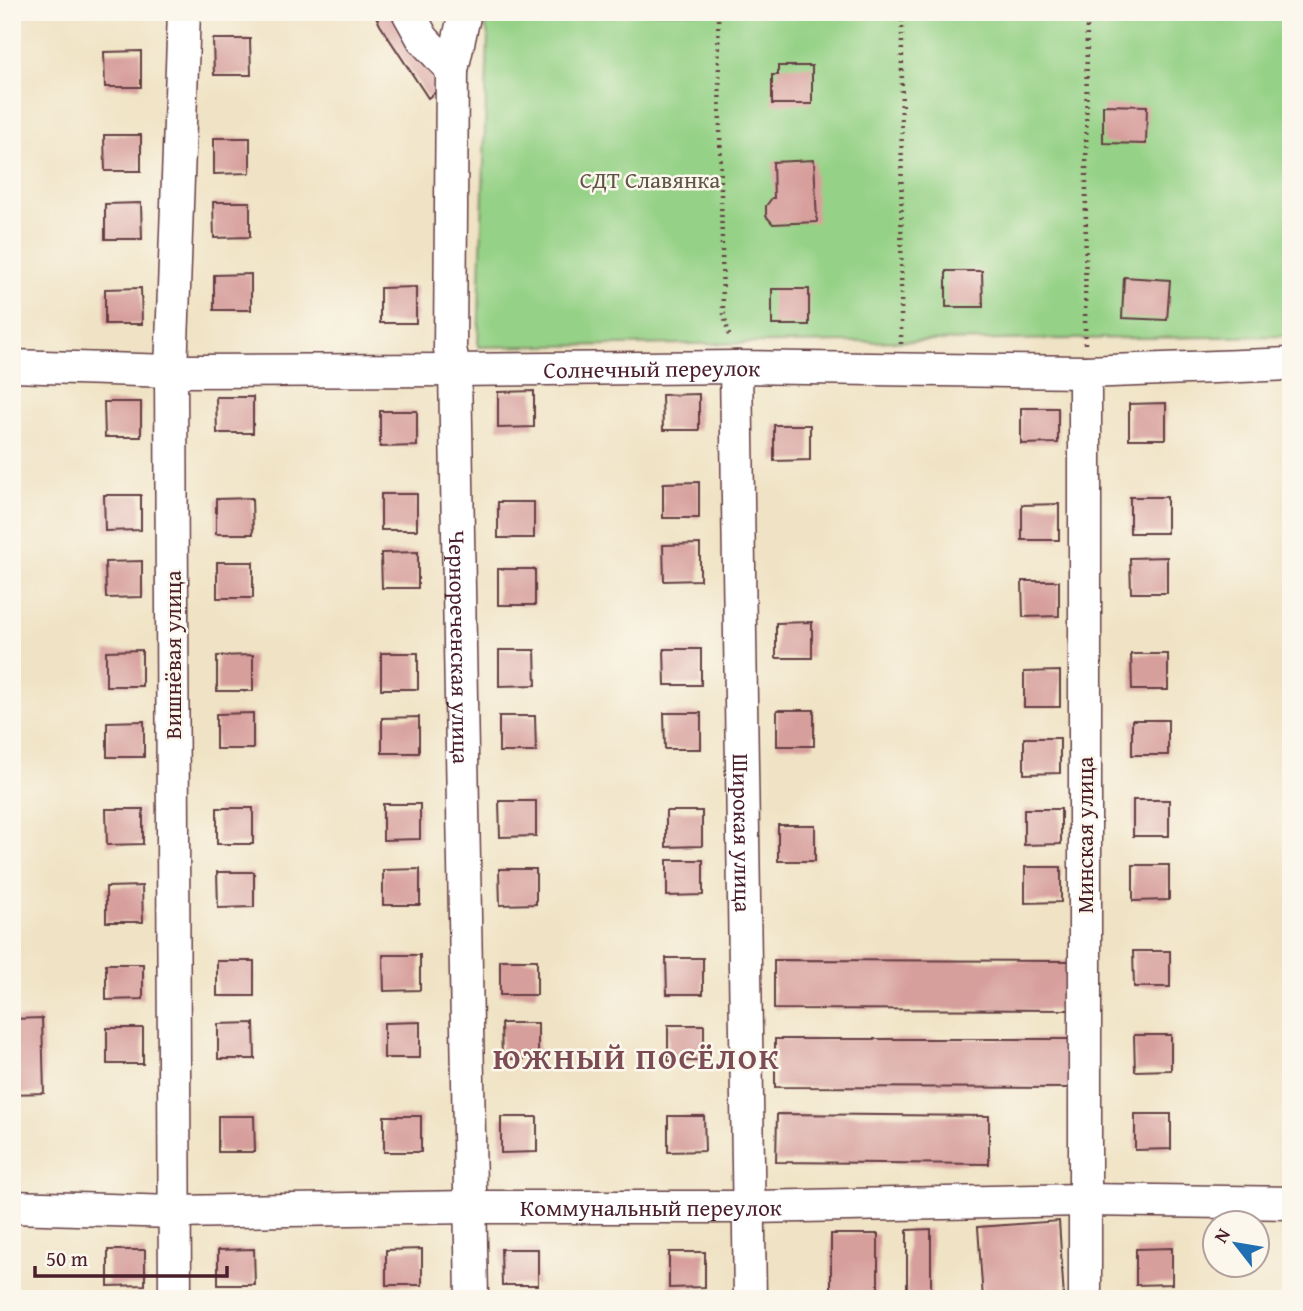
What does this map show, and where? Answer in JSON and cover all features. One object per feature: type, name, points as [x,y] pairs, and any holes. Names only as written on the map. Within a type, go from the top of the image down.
[{"type":"street","name":"Вишнёвая улица","points":[[175,1299],[171,371],[184,12]]},
{"type":"street","points":[[408,12],[423,39],[452,70]]},
{"type":"street","name":"Чернореченская улица","points":[[465,12],[452,70],[450,349],[455,370],[471,1299]]},
{"type":"street","name":"Солнечный переулок","points":[[12,366],[171,371],[736,368],[1085,372],[1291,364]]},
{"type":"street","name":"Широкая улица","points":[[736,368],[750,1299]]},
{"type":"street","name":"Минская улица","points":[[1085,372],[1085,1299]]},
{"type":"street","name":"Коммунальный переулок","points":[[12,1207],[174,1212],[470,1207],[749,1207],[1084,1200],[1291,1203]]},
{"type":"path","points":[[718,12],[723,310],[736,368]]},
{"type":"path","points":[[901,369],[902,12]]},
{"type":"path","points":[[1085,372],[1087,12]]},
{"type":"green space","name":"СДТ Славянка","points":[[480,12],[1291,12],[1291,336],[478,347],[488,35]]},
{"type":"building","points":[[374,12],[396,12],[446,84],[428,98]]},
{"type":"building","points":[[213,39],[250,39],[251,75],[214,75]]},
{"type":"building","points":[[141,51],[141,87],[105,87],[104,52]]},
{"type":"building","points":[[778,66],[812,66],[812,104],[772,104],[772,75],[778,75]]},
{"type":"building","points":[[1103,105],[1147,106],[1146,144],[1103,143]]},
{"type":"building","points":[[104,135],[141,135],[141,171],[105,171]]},
{"type":"building","points":[[214,138],[250,138],[250,173],[214,174]]},
{"type":"building","points":[[814,160],[817,222],[773,224],[766,216],[766,206],[774,198],[773,162]]},
{"type":"building","points":[[213,202],[250,202],[250,237],[214,238]]},
{"type":"building","points":[[141,203],[142,239],[105,239],[105,204]]},
{"type":"building","points":[[946,271],[982,271],[983,307],[946,307]]},
{"type":"building","points":[[251,274],[251,310],[214,310],[214,275]]},
{"type":"building","points":[[1124,277],[1170,280],[1167,320],[1122,318]]},
{"type":"building","points":[[416,287],[416,323],[380,323],[380,288]]},
{"type":"building","points":[[141,288],[142,324],[105,324],[105,289]]},
{"type":"building","points":[[772,289],[809,289],[809,325],[772,325]]},
{"type":"building","points":[[534,391],[534,427],[498,428],[498,392]]},
{"type":"building","points":[[699,394],[699,430],[663,430],[662,395]]},
{"type":"building","points":[[216,397],[253,397],[253,433],[217,433]]},
{"type":"building","points":[[104,402],[141,402],[141,437],[105,437]]},
{"type":"building","points":[[1166,403],[1166,439],[1129,439],[1129,404]]},
{"type":"building","points":[[1021,408],[1058,408],[1058,443],[1021,444]]},
{"type":"building","points":[[380,411],[417,411],[417,446],[380,447]]},
{"type":"building","points":[[774,425],[810,425],[810,460],[774,461]]},
{"type":"building","points":[[699,482],[699,518],[663,518],[663,483]]},
{"type":"building","points":[[381,494],[417,494],[417,530],[381,530]]},
{"type":"building","points":[[104,495],[141,495],[141,530],[105,531]]},
{"type":"building","points":[[1130,497],[1167,497],[1167,533],[1130,533]]},
{"type":"building","points":[[252,498],[253,534],[216,534],[216,499]]},
{"type":"building","points":[[498,502],[534,502],[534,538],[498,538]]},
{"type":"building","points":[[1059,504],[1059,540],[1022,540],[1022,505]]},
{"type":"building","points":[[700,544],[700,580],[664,581],[663,545]]},
{"type":"building","points":[[418,552],[418,588],[382,588],[381,553]]},
{"type":"building","points":[[1167,557],[1167,593],[1131,593],[1130,558]]},
{"type":"building","points":[[142,561],[142,597],[106,598],[105,562]]},
{"type":"building","points":[[217,562],[253,562],[253,598],[217,598]]},
{"type":"building","points":[[498,569],[535,569],[535,605],[498,605]]},
{"type":"building","points":[[1022,581],[1059,581],[1059,616],[1023,617]]},
{"type":"building","points":[[812,622],[812,658],[776,658],[776,623]]},
{"type":"building","points":[[664,649],[701,649],[701,685],[665,685]]},
{"type":"building","points":[[142,650],[142,686],[106,686],[106,651]]},
{"type":"building","points":[[499,650],[535,650],[536,685],[499,686]]},
{"type":"building","points":[[381,653],[418,653],[418,689],[381,689]]},
{"type":"building","points":[[1131,654],[1168,654],[1168,690],[1132,690]]},
{"type":"building","points":[[253,655],[253,691],[217,691],[217,656]]},
{"type":"building","points":[[1060,671],[1060,707],[1024,707],[1024,672]]},
{"type":"building","points":[[777,710],[814,710],[814,746],[777,746]]},
{"type":"building","points":[[253,713],[253,749],[216,749],[216,714]]},
{"type":"building","points":[[664,713],[701,713],[701,749],[665,749]]},
{"type":"building","points":[[499,716],[535,716],[536,752],[499,752]]},
{"type":"building","points":[[419,717],[419,753],[382,753],[382,718]]},
{"type":"building","points":[[1132,720],[1168,720],[1168,755],[1132,755]]},
{"type":"building","points":[[144,721],[144,757],[107,757],[107,722]]},
{"type":"building","points":[[1024,738],[1060,738],[1060,773],[1024,774]]},
{"type":"building","points":[[1133,800],[1169,800],[1169,836],[1133,836]]},
{"type":"building","points":[[499,801],[536,801],[536,836],[500,837]]},
{"type":"building","points":[[383,804],[420,804],[420,839],[383,840]]},
{"type":"building","points":[[217,808],[253,808],[253,844],[217,844]]},
{"type":"building","points":[[106,809],[143,809],[143,844],[107,845]]},
{"type":"building","points":[[1024,809],[1061,809],[1061,844],[1024,845]]},
{"type":"building","points":[[666,811],[702,811],[702,846],[666,847]]},
{"type":"building","points":[[778,825],[815,825],[815,861],[778,861]]},
{"type":"building","points":[[667,860],[703,860],[703,895],[667,896]]},
{"type":"building","points":[[1133,865],[1169,865],[1169,900],[1133,901]]},
{"type":"building","points":[[1025,867],[1061,867],[1061,902],[1025,903]]},
{"type":"building","points":[[420,869],[420,905],[383,905],[383,870]]},
{"type":"building","points":[[499,869],[536,869],[536,904],[500,905]]},
{"type":"building","points":[[217,872],[254,872],[254,907],[218,908]]},
{"type":"building","points":[[142,886],[143,922],[106,922],[106,887]]},
{"type":"building","points":[[1133,951],[1170,951],[1170,987],[1134,987]]},
{"type":"building","points":[[383,955],[420,955],[420,990],[384,991]]},
{"type":"building","points":[[666,958],[703,958],[703,994],[667,994]]},
{"type":"building","points":[[500,960],[537,960],[537,995],[500,995]]},
{"type":"building","points":[[774,960],[1072,961],[1072,1010],[774,1009]]},
{"type":"building","points":[[217,961],[254,961],[254,996],[217,996]]},
{"type":"building","points":[[106,964],[143,964],[143,999],[106,1000]]},
{"type":"building","points":[[42,1018],[44,1093],[12,1094],[12,1019]]},
{"type":"building","points":[[420,1022],[420,1058],[384,1058],[384,1023]]},
{"type":"building","points":[[254,1023],[255,1059],[218,1059],[218,1024]]},
{"type":"building","points":[[501,1023],[538,1023],[538,1059],[502,1059]]},
{"type":"building","points":[[668,1025],[704,1025],[704,1061],[668,1061]]},
{"type":"building","points":[[107,1028],[143,1028],[143,1064],[107,1064]]},
{"type":"building","points":[[1134,1035],[1171,1035],[1171,1070],[1135,1071]]},
{"type":"building","points":[[775,1039],[1073,1039],[1072,1088],[775,1087]]},
{"type":"building","points":[[777,1114],[989,1116],[989,1164],[776,1162]]},
{"type":"building","points":[[1135,1114],[1171,1114],[1171,1149],[1135,1150]]},
{"type":"building","points":[[218,1116],[254,1116],[255,1152],[218,1152]]},
{"type":"building","points":[[384,1116],[421,1116],[421,1152],[384,1152]]},
{"type":"building","points":[[668,1116],[704,1116],[705,1151],[668,1152]]},
{"type":"building","points":[[501,1117],[537,1117],[537,1152],[501,1153]]},
{"type":"building","points":[[1059,1221],[1064,1299],[983,1299],[978,1227]]},
{"type":"building","points":[[931,1229],[931,1299],[907,1299],[907,1230]]},
{"type":"building","points":[[831,1234],[878,1234],[878,1299],[831,1299]]},
{"type":"building","points":[[1172,1248],[1172,1284],[1136,1285],[1136,1249]]},
{"type":"building","points":[[254,1249],[255,1285],[218,1285],[218,1250]]},
{"type":"building","points":[[422,1249],[422,1285],[386,1285],[386,1250]]},
{"type":"building","points":[[501,1249],[538,1249],[538,1285],[502,1285]]},
{"type":"building","points":[[108,1250],[145,1250],[145,1285],[108,1286]]},
{"type":"building","points":[[669,1252],[705,1252],[705,1287],[669,1288]]},
{"type":"district","name":"ЮЖНЫЙ ПОСЁЛОК","points":[[637,1058]]}]
